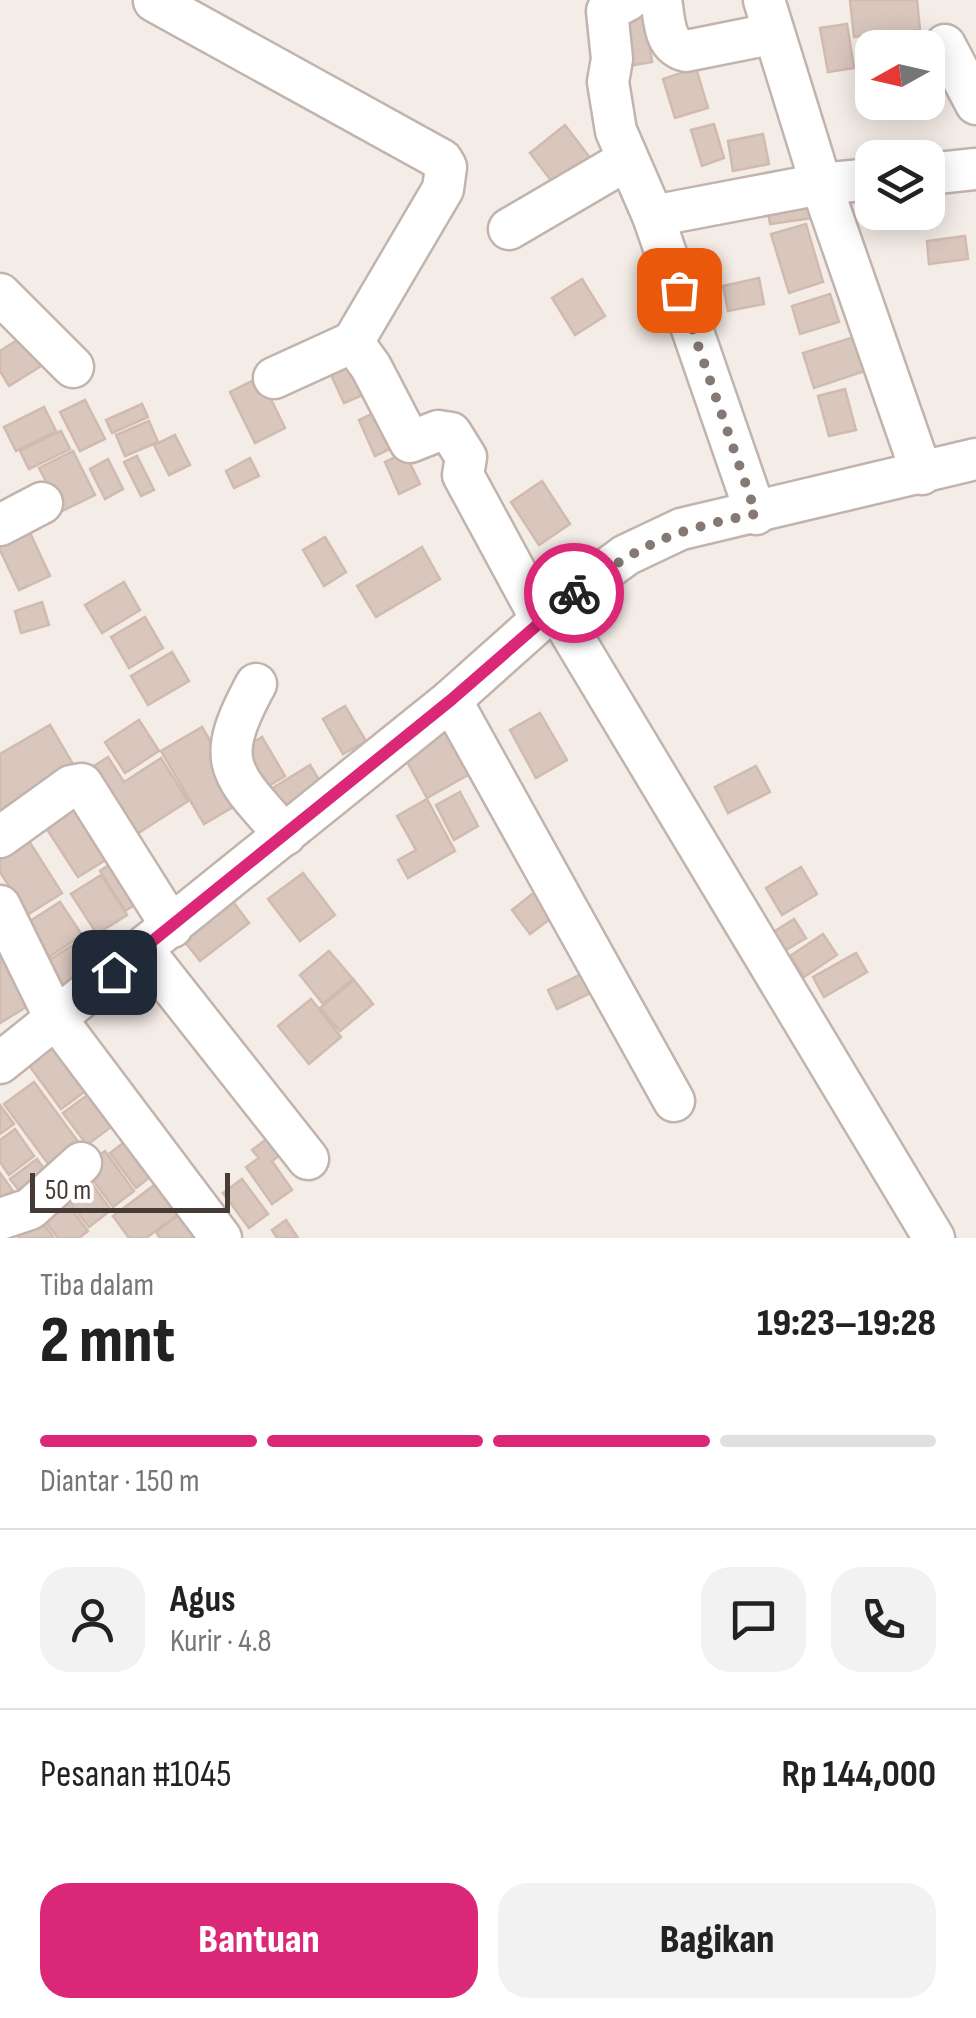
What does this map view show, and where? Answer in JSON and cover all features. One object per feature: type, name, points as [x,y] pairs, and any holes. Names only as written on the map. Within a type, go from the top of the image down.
[{"type":"street","points":[[628,0],[610,6],[606,25],[612,59],[610,104],[756,514]]},
{"type":"street","points":[[660,0],[669,42],[686,51],[768,17],[821,184],[922,474]]},
{"type":"street","points":[[154,2],[442,160],[446,167],[443,190],[353,342],[274,378]]},
{"type":"street","points":[[945,45],[976,104]]},
{"type":"street","points":[[510,229],[627,160]]},
{"type":"street","points":[[945,172],[976,169]]},
{"type":"street","points":[[653,216],[855,181]]},
{"type":"street","points":[[0,294],[73,366]]},
{"type":"street","points":[[353,342],[410,442],[438,431],[451,433],[466,457],[462,475],[934,1238]]},
{"type":"street","points":[[0,1063],[451,700],[548,613],[626,555],[681,529],[976,459]]},
{"type":"street","points":[[0,525],[42,503]]},
{"type":"street","points":[[256,684],[230,738],[229,752],[245,790],[285,835]]},
{"type":"street","points":[[451,700],[674,1100]]},
{"type":"street","points":[[0,837],[71,786],[82,784],[158,938],[308,1159]]},
{"type":"street","points":[[0,906],[54,1016],[221,1238]]},
{"type":"street","points":[[0,1219],[30,1210],[81,1163]]},
{"type":"building","points":[[850,0],[917,0],[920,30],[855,30],[854,37]]},
{"type":"building","points":[[645,14],[652,62],[623,67],[616,18]]},
{"type":"building","points":[[847,24],[854,68],[828,72],[820,28]]},
{"type":"building","points":[[696,68],[708,108],[675,118],[663,79]]},
{"type":"building","points":[[714,124],[724,158],[702,166],[691,130]]},
{"type":"building","points":[[565,125],[591,159],[556,187],[530,153]]},
{"type":"building","points":[[763,134],[769,164],[733,171],[728,141]]},
{"type":"building","points":[[816,192],[820,217],[770,224],[766,199]]},
{"type":"building","points":[[806,224],[823,282],[789,293],[771,234]]},
{"type":"building","points":[[965,236],[968,259],[929,264],[927,241]]},
{"type":"building","points":[[759,278],[764,304],[728,311],[723,286]]},
{"type":"building","points":[[582,279],[605,316],[575,335],[552,298]]},
{"type":"building","points":[[830,294],[839,322],[800,334],[792,306]]},
{"type":"building","points":[[32,331],[49,361],[9,386],[0,371],[0,351]]},
{"type":"building","points":[[857,336],[868,370],[814,388],[803,353]]},
{"type":"building","points":[[356,352],[374,390],[344,403],[327,366]]},
{"type":"building","points":[[260,377],[285,428],[255,443],[230,392]]},
{"type":"building","points":[[845,389],[856,430],[829,436],[818,396]]},
{"type":"building","points":[[85,400],[105,439],[80,451],[60,412]]},
{"type":"building","points":[[142,404],[148,417],[112,433],[106,420]]},
{"type":"building","points":[[388,406],[405,442],[375,456],[359,420]]},
{"type":"building","points":[[44,407],[56,431],[16,451],[4,427]]},
{"type":"building","points":[[149,421],[158,442],[125,456],[116,435]]},
{"type":"building","points":[[61,431],[70,449],[29,469],[20,451]]},
{"type":"building","points":[[175,435],[190,465],[169,475],[154,445]]},
{"type":"building","points":[[73,451],[95,495],[62,511],[39,468]]},
{"type":"building","points":[[405,453],[420,484],[399,494],[385,462]]},
{"type":"building","points":[[137,456],[154,490],[141,496],[124,462]]},
{"type":"building","points":[[250,458],[259,476],[234,488],[226,471]]},
{"type":"building","points":[[108,459],[123,489],[105,499],[90,469]]},
{"type":"building","points":[[542,481],[570,524],[539,545],[511,502]]},
{"type":"building","points":[[25,522],[50,576],[19,590],[0,550],[0,533]]},
{"type":"building","points":[[325,537],[346,572],[324,586],[303,550]]},
{"type":"building","points":[[422,547],[440,579],[376,617],[357,586]]},
{"type":"building","points":[[124,582],[140,610],[102,633],[85,605]]},
{"type":"building","points":[[42,602],[49,625],[21,633],[15,611]]},
{"type":"building","points":[[145,617],[163,648],[129,668],[111,637]]},
{"type":"building","points":[[172,652],[189,681],[148,705],[131,676]]},
{"type":"building","points":[[345,706],[366,741],[343,754],[323,719]]},
{"type":"building","points":[[540,713],[567,760],[536,778],[510,730]]},
{"type":"building","points":[[139,720],[159,751],[125,773],[105,742]]},
{"type":"building","points":[[448,722],[475,771],[427,798],[400,749]]},
{"type":"building","points":[[50,725],[80,776],[0,820],[0,754]]},
{"type":"building","points":[[202,727],[245,800],[204,824],[161,751]]},
{"type":"building","points":[[262,737],[285,776],[257,793],[234,754]]},
{"type":"building","points":[[108,757],[124,782],[161,758],[188,801],[129,839],[86,771]]},
{"type":"building","points":[[310,765],[324,788],[276,817],[263,794]]},
{"type":"building","points":[[756,766],[770,792],[728,813],[715,787]]},
{"type":"building","points":[[83,792],[120,851],[78,877],[41,820]]},
{"type":"building","points":[[460,792],[478,826],[454,840],[436,805]]},
{"type":"building","points":[[427,799],[455,851],[408,878],[398,860],[416,850],[397,816]]},
{"type":"building","points":[[27,838],[62,893],[27,915],[0,872],[0,856]]},
{"type":"building","points":[[123,856],[149,896],[125,911],[100,871]]},
{"type":"building","points":[[801,867],[817,894],[782,915],[766,888]]},
{"type":"building","points":[[303,873],[335,915],[300,941],[268,899]]},
{"type":"building","points":[[101,875],[127,915],[97,934],[71,894]]},
{"type":"building","points":[[546,883],[565,908],[530,934],[512,910]]},
{"type":"building","points":[[231,899],[249,923],[200,961],[181,937]]},
{"type":"building","points":[[60,902],[82,935],[49,957],[27,923]]},
{"type":"building","points":[[794,919],[806,938],[779,954],[767,936]]},
{"type":"building","points":[[90,934],[106,959],[61,989],[45,963]]},
{"type":"building","points":[[823,934],[837,955],[804,977],[790,956]]},
{"type":"building","points":[[0,949],[19,968],[9,974],[28,1006],[0,1023]]},
{"type":"building","points":[[329,951],[353,979],[323,1004],[300,975]]},
{"type":"building","points":[[856,953],[867,972],[824,997],[813,977]]},
{"type":"building","points":[[586,972],[595,991],[557,1009],[548,990]]},
{"type":"building","points":[[354,980],[373,1004],[340,1031],[320,1008]]},
{"type":"building","points":[[311,999],[341,1037],[309,1064],[278,1026]]},
{"type":"building","points":[[57,1042],[91,1087],[61,1109],[28,1064]]},
{"type":"building","points":[[34,1082],[82,1147],[52,1169],[4,1104]]},
{"type":"building","points":[[101,1085],[124,1117],[87,1145],[63,1113]]},
{"type":"building","points":[[0,1105],[14,1124],[0,1134]]},
{"type":"building","points":[[281,1128],[293,1145],[272,1161],[292,1190],[272,1204],[246,1167],[259,1158],[252,1150]]},
{"type":"building","points":[[15,1129],[34,1156],[9,1175],[0,1162],[0,1140]]},
{"type":"building","points":[[134,1135],[160,1169],[136,1188],[110,1153]]},
{"type":"building","points":[[105,1151],[134,1191],[113,1207],[83,1167]]},
{"type":"building","points":[[37,1159],[51,1178],[25,1198],[10,1179]]},
{"type":"building","points":[[81,1169],[111,1210],[89,1227],[57,1186]]},
{"type":"building","points":[[0,1173],[13,1191],[0,1201]]},
{"type":"building","points":[[242,1179],[268,1214],[249,1228],[223,1193]]},
{"type":"building","points":[[161,1180],[184,1210],[146,1238],[129,1238],[113,1216]]},
{"type":"building","points":[[58,1191],[88,1231],[79,1238],[58,1238],[35,1208]]},
{"type":"building","points":[[185,1210],[199,1238],[160,1238],[156,1232]]},
{"type":"building","points":[[34,1211],[54,1238],[19,1238],[11,1228]]},
{"type":"building","points":[[286,1220],[298,1238],[277,1238],[272,1230]]},
{"type":"way so far","points":[[574,593],[626,555],[681,529],[756,514],[679,290]]},
{"type":"route","points":[[114,972],[451,700],[574,593]]}]
